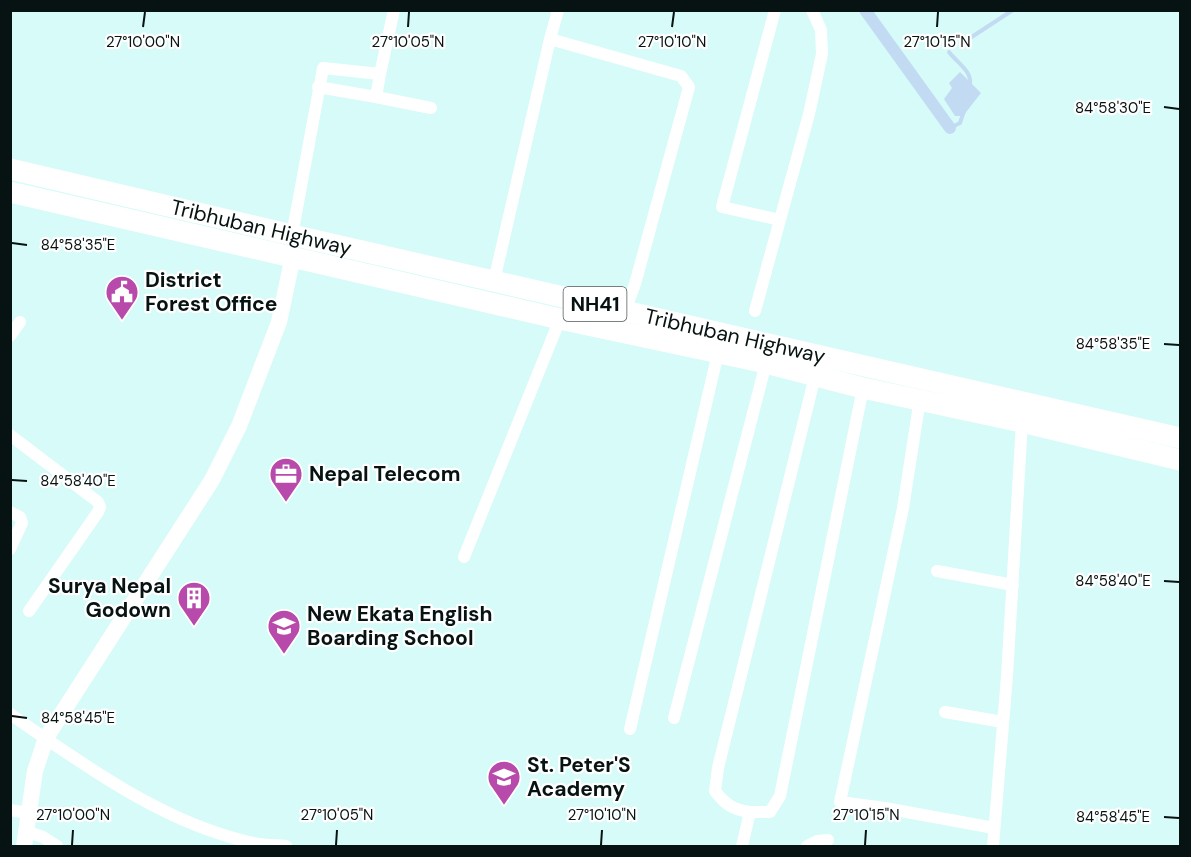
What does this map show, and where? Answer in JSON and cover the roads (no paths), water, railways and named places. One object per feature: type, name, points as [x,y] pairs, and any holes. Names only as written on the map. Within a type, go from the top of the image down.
[{"type":"highway","name":"Tribhuban Highway","points":[[10,169],[560,319],[766,363],[863,388],[1022,422],[1180,460]]},
{"type":"highway","name":"Tribhuban Highway","points":[[10,192],[293,246],[494,281],[1180,438]]},
{"type":"main road","points":[[26,839],[35,771],[46,738],[212,480],[239,426],[279,322],[293,246]]},
{"type":"street","points":[[376,97],[394,10]]},
{"type":"street","points":[[494,281],[558,10]]},
{"type":"street","points":[[775,10],[722,207],[780,220]]},
{"type":"street","points":[[755,311],[822,54],[821,30],[812,10]]},
{"type":"street","points":[[550,39],[681,76],[689,87],[635,284],[625,311]]},
{"type":"street","points":[[293,246],[323,68],[381,74]]},
{"type":"street","points":[[318,87],[431,108]]},
{"type":"street","points":[[464,557],[560,319]]},
{"type":"street","points":[[10,336],[20,322]]},
{"type":"street","points":[[630,729],[717,353]]},
{"type":"street","points":[[674,718],[766,363]]},
{"type":"street","points":[[815,376],[718,768],[715,791],[725,803],[737,811],[770,812],[780,796],[863,388]]},
{"type":"street","points":[[920,399],[903,508],[840,802],[994,828]]},
{"type":"street","points":[[993,846],[1013,585],[1022,422]]},
{"type":"street","points":[[10,435],[98,502],[100,507],[29,611]]},
{"type":"street","points":[[10,512],[20,517],[22,523],[10,549]]},
{"type":"street","points":[[938,571],[1013,585]]},
{"type":"street","points":[[945,712],[1003,722]]},
{"type":"street","points":[[10,714],[84,765],[145,801],[201,826],[250,843],[286,846]]},
{"type":"street","points":[[10,810],[29,813]]},
{"type":"street","points":[[742,846],[750,812]]},
{"type":"street","points":[[26,839],[43,837],[57,846]]},
{"type":"street","points":[[807,846],[817,841],[828,840]]},
{"type":"water","points":[[960,72],[981,93],[963,116],[955,116],[944,99],[952,88],[949,83]]},
{"type":"waterway","points":[[865,10],[950,128]]},
{"type":"waterway","points":[[967,40],[1013,10]]},
{"type":"waterway","points":[[949,52],[970,77],[969,87]]},
{"type":"waterway","points":[[950,128],[960,123],[964,111]]},
{"type":"place","name":"District Forest Office","points":[[122,321]]},
{"type":"place","name":"Nepal Telecom","points":[[286,503]]},
{"type":"place","name":"Surya Nepal Godown","points":[[194,627]]},
{"type":"place","name":"New Ekata English Boarding School","points":[[284,655]]},
{"type":"place","name":"St. Peter'S Academy","points":[[504,806]]}]
